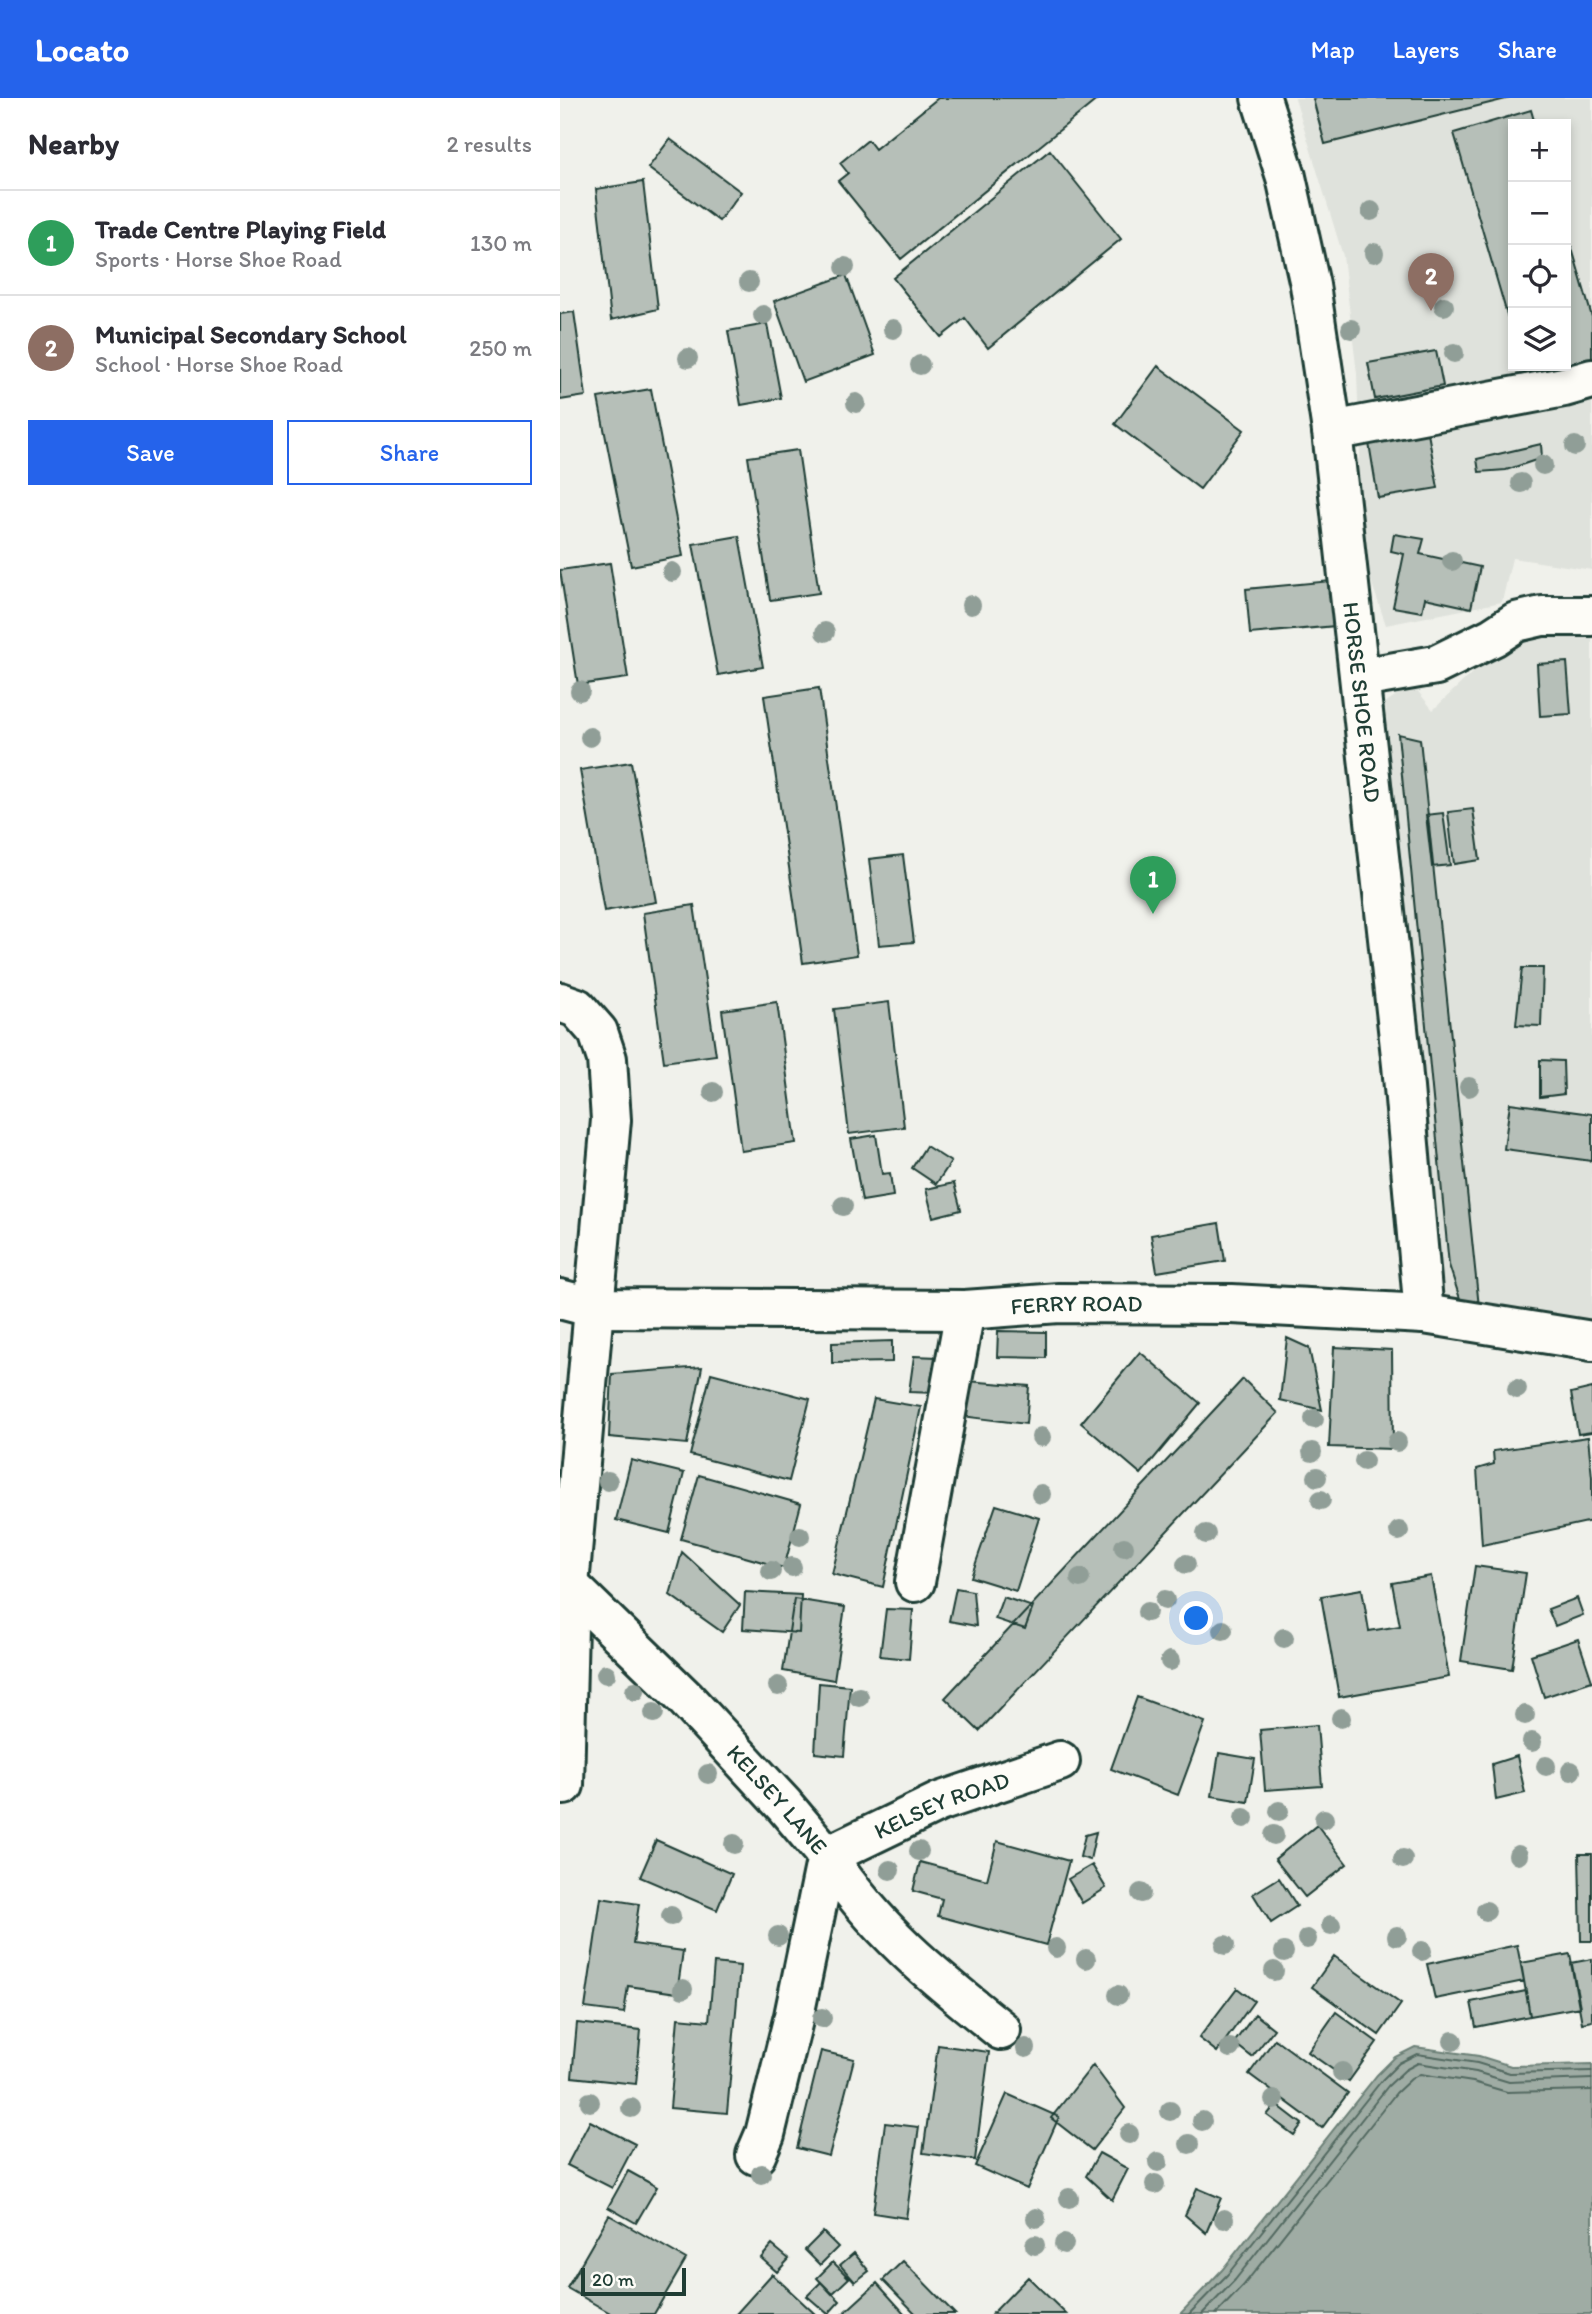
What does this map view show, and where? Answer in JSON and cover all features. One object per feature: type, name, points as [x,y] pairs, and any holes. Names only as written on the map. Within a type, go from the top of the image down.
[{"type":"street","name":"HORSE SHOE ROAD","points":[[1261,98],[1286,177],[1310,285],[1332,431],[1402,1065],[1424,1314]]},
{"type":"street","points":[[1332,431],[1564,387],[1592,379]]},
{"type":"street","points":[[1361,678],[1436,664],[1493,637],[1516,622],[1542,616],[1592,616]]},
{"type":"street","points":[[560,1002],[577,1007],[598,1032],[607,1059],[611,1120],[603,1226],[577,1304],[564,1785]]},
{"type":"street","name":"FERRY ROAD","points":[[577,1304],[965,1310],[1059,1303],[1219,1304],[1424,1314],[1592,1341]]},
{"type":"street","points":[[915,1582],[965,1310]]},
{"type":"street","name":"KELSEY LANE","points":[[569,1585],[685,1698],[784,1805],[827,1856],[794,2016],[765,2134],[756,2155]]},
{"type":"street","name":"KELSEY ROAD","points":[[827,1856],[939,1802],[1060,1761]]},
{"type":"street","points":[[827,1856],[846,1885],[880,1926],[935,1978],[1001,2030]]},
{"type":"shaded area","points":[[1295,98],[1592,98],[1592,570],[1512,558],[1502,602],[1386,625],[1368,572],[1354,472],[1360,455],[1357,374],[1343,256]]},
{"type":"shaded area","points":[[1592,619],[1592,1338],[1409,1292],[1416,1070],[1385,703],[1412,684],[1433,710],[1517,630]]},
{"type":"water","points":[[1415,2047],[1479,2056],[1511,2066],[1592,2064],[1592,2314],[1180,2314],[1222,2270],[1377,2075],[1395,2057]]},
{"type":"building","points":[[938,98],[1099,98],[901,259],[838,181],[848,173],[840,163],[868,140],[875,149]]},
{"type":"building","points":[[1510,98],[1325,144],[1313,99]]},
{"type":"building","points":[[1531,110],[1534,119],[1508,119],[1508,318],[1454,133]]},
{"type":"building","points":[[670,139],[741,192],[719,221],[648,168]]},
{"type":"building","points":[[1050,150],[1121,239],[988,348],[965,318],[941,337],[893,278]]},
{"type":"building","points":[[643,182],[658,309],[611,320],[596,189]]},
{"type":"building","points":[[1571,245],[1592,317],[1592,362],[1571,368]]},
{"type":"building","points":[[846,275],[875,355],[803,382],[774,301]]},
{"type":"building","points":[[574,312],[586,396],[560,400],[560,314]]},
{"type":"building","points":[[767,324],[781,398],[741,405],[728,331]]},
{"type":"building","points":[[1436,351],[1443,386],[1375,399],[1368,363]]},
{"type":"building","points":[[1158,366],[1244,430],[1200,489],[1115,424]]},
{"type":"building","points":[[1524,371],[1561,371],[1527,381]]},
{"type":"building","points":[[651,389],[683,556],[631,566],[598,398]]},
{"type":"building","points":[[1428,433],[1438,488],[1378,498],[1369,443]]},
{"type":"building","points":[[1541,444],[1542,458],[1506,470],[1479,472],[1477,459]]},
{"type":"building","points":[[798,450],[819,593],[770,600],[748,457]]},
{"type":"building","points":[[1394,534],[1424,539],[1420,554],[1480,567],[1471,608],[1425,598],[1422,612],[1393,607],[1404,554],[1391,551]]},
{"type":"building","points":[[739,536],[763,667],[718,675],[693,544]]},
{"type":"building","points":[[610,563],[628,678],[578,685],[560,570]]},
{"type":"building","points":[[1331,581],[1335,626],[1250,634],[1246,589]]},
{"type":"building","points":[[1567,662],[1571,714],[1540,716],[1537,664]]},
{"type":"building","points":[[819,688],[857,955],[803,963],[764,696]]},
{"type":"building","points":[[1398,734],[1420,739],[1479,1307],[1467,1320],[1449,1265]]},
{"type":"building","points":[[631,762],[656,902],[604,911],[580,770]]},
{"type":"building","points":[[1473,809],[1480,860],[1454,864],[1448,812]]},
{"type":"building","points":[[1443,813],[1450,865],[1432,867],[1426,815]]},
{"type":"building","points":[[903,855],[914,942],[879,945],[869,859]]},
{"type":"building","points":[[694,905],[716,1055],[664,1062],[643,913]]},
{"type":"building","points":[[1522,968],[1543,968],[1541,1026],[1516,1025]]},
{"type":"building","points":[[777,1002],[796,1143],[741,1151],[722,1010]]},
{"type":"building","points":[[889,1002],[904,1127],[849,1134],[834,1009]]},
{"type":"building","points":[[1540,1060],[1563,1061],[1564,1094],[1540,1097]]},
{"type":"building","points":[[1510,1103],[1592,1114],[1592,1161],[1504,1149]]},
{"type":"building","points":[[876,1135],[882,1174],[890,1173],[893,1196],[862,1201],[851,1139]]},
{"type":"building","points":[[926,1146],[951,1162],[936,1184],[912,1168]]},
{"type":"building","points":[[954,1183],[961,1210],[933,1217],[926,1189]]},
{"type":"building","points":[[1219,1223],[1225,1261],[1157,1272],[1151,1235]]},
{"type":"building","points":[[998,1331],[1046,1332],[1046,1358],[997,1357]]},
{"type":"building","points":[[1287,1338],[1309,1348],[1322,1410],[1280,1400]]},
{"type":"building","points":[[892,1341],[892,1362],[832,1363],[832,1343]]},
{"type":"building","points":[[1334,1347],[1392,1350],[1393,1449],[1329,1447]]},
{"type":"building","points":[[1140,1352],[1200,1403],[1141,1474],[1081,1423]]},
{"type":"building","points":[[914,1356],[938,1357],[935,1393],[909,1392]]},
{"type":"building","points":[[702,1367],[687,1444],[609,1437],[612,1374]]},
{"type":"building","points":[[711,1373],[810,1399],[789,1481],[690,1455]]},
{"type":"building","points":[[1243,1379],[1278,1413],[979,1731],[945,1698]]},
{"type":"building","points":[[967,1381],[1029,1386],[1026,1424],[961,1416]]},
{"type":"building","points":[[1592,1388],[1592,1432],[1578,1434],[1571,1393]]},
{"type":"building","points":[[874,1399],[921,1407],[883,1587],[832,1574]]},
{"type":"building","points":[[1588,1437],[1592,1521],[1482,1545],[1477,1469],[1494,1464],[1493,1451]]},
{"type":"building","points":[[631,1460],[684,1473],[669,1533],[616,1520]]},
{"type":"building","points":[[699,1475],[801,1504],[784,1568],[681,1539]]},
{"type":"building","points":[[996,1505],[1039,1518],[1016,1591],[971,1577]]},
{"type":"building","points":[[682,1552],[740,1605],[722,1632],[670,1595]]},
{"type":"building","points":[[1475,1566],[1526,1573],[1512,1669],[1461,1661]]},
{"type":"building","points":[[1431,1576],[1449,1677],[1339,1697],[1321,1596],[1362,1589],[1369,1631],[1400,1626],[1392,1583]]},
{"type":"building","points":[[956,1588],[973,1591],[976,1626],[949,1621]]},
{"type":"building","points":[[745,1592],[801,1595],[799,1633],[743,1629]]},
{"type":"building","points":[[1003,1597],[1033,1607],[1025,1629],[995,1619]]},
{"type":"building","points":[[1577,1598],[1583,1615],[1555,1626],[1548,1609]]},
{"type":"building","points":[[794,1599],[845,1607],[834,1680],[783,1671]]},
{"type":"building","points":[[886,1609],[913,1610],[909,1659],[880,1656]]},
{"type":"building","points":[[1578,1639],[1592,1681],[1544,1697],[1531,1655]]},
{"type":"building","points":[[819,1683],[850,1686],[844,1756],[815,1753]]},
{"type":"building","points":[[1137,1697],[1205,1722],[1178,1795],[1111,1769]]},
{"type":"building","points":[[1317,1725],[1322,1786],[1265,1790],[1260,1730]]},
{"type":"building","points":[[1219,1753],[1255,1759],[1248,1802],[1212,1796]]},
{"type":"building","points":[[1517,1756],[1525,1793],[1496,1800],[1492,1764]]},
{"type":"building","points":[[1317,1825],[1347,1864],[1305,1897],[1275,1859]]},
{"type":"building","points":[[1096,1832],[1090,1860],[1080,1857],[1085,1835]]},
{"type":"building","points":[[656,1840],[732,1874],[717,1910],[640,1877]]},
{"type":"building","points":[[997,1841],[1069,1861],[1046,1945],[938,1916],[942,1899],[913,1891],[920,1862],[987,1880]]},
{"type":"building","points":[[1579,1854],[1592,1854],[1592,1941],[1581,1941]]},
{"type":"building","points":[[1092,1865],[1106,1888],[1082,1903],[1068,1879]]},
{"type":"building","points":[[1279,1878],[1297,1906],[1271,1923],[1253,1894]]},
{"type":"building","points":[[601,1898],[639,1904],[633,1944],[683,1951],[677,1993],[628,1986],[624,2013],[585,2008]]},
{"type":"building","points":[[1517,1945],[1524,1981],[1435,1999],[1427,1964]]},
{"type":"building","points":[[1570,1954],[1580,2007],[1530,2016],[1521,1963]]},
{"type":"building","points":[[1334,1956],[1401,2004],[1379,2035],[1312,1987]]},
{"type":"building","points":[[1592,1959],[1592,2021],[1582,2023],[1571,1963]]},
{"type":"building","points":[[714,1963],[740,1966],[727,2113],[670,2108],[678,2018],[709,2021]]},
{"type":"building","points":[[1237,1988],[1254,2001],[1217,2052],[1199,2038]]},
{"type":"building","points":[[1526,1991],[1530,2016],[1476,2027],[1471,2002]]},
{"type":"building","points":[[1336,2012],[1377,2042],[1349,2081],[1308,2052]]},
{"type":"building","points":[[1255,2014],[1274,2029],[1252,2057],[1234,2043]]},
{"type":"building","points":[[577,2023],[641,2030],[636,2084],[572,2077]]},
{"type":"building","points":[[1275,2039],[1348,2093],[1322,2128],[1249,2074]]},
{"type":"building","points":[[938,2045],[989,2052],[975,2160],[923,2153]]},
{"type":"building","points":[[821,2051],[854,2059],[829,2156],[797,2148]]},
{"type":"building","points":[[1093,2065],[1125,2108],[1092,2150],[1051,2118]]},
{"type":"building","points":[[1007,2094],[1059,2117],[1027,2189],[975,2166]]},
{"type":"building","points":[[1276,2104],[1302,2124],[1294,2135],[1267,2115]]},
{"type":"building","points":[[590,2121],[635,2144],[612,2188],[567,2165]]},
{"type":"building","points":[[885,2123],[919,2127],[906,2218],[873,2213]]},
{"type":"building","points":[[1099,2153],[1128,2169],[1112,2200],[1086,2176]]},
{"type":"building","points":[[628,2171],[657,2187],[636,2223],[608,2207]]},
{"type":"building","points":[[1197,2188],[1221,2198],[1206,2233],[1185,2215]]},
{"type":"building","points":[[609,2215],[686,2259],[654,2314],[612,2314],[567,2288]]},
{"type":"building","points":[[823,2232],[838,2247],[820,2265],[805,2250]]},
{"type":"building","points":[[772,2245],[789,2259],[777,2272],[761,2258]]},
{"type":"building","points":[[854,2253],[869,2271],[855,2282],[840,2265]]},
{"type":"building","points":[[903,2261],[955,2314],[916,2314],[883,2280]]},
{"type":"building","points":[[833,2262],[849,2278],[832,2294],[817,2278]]},
{"type":"building","points":[[772,2274],[815,2314],[736,2314]]},
{"type":"building","points":[[1028,2277],[1066,2314],[992,2314]]},
{"type":"building","points":[[821,2282],[840,2301],[828,2314],[807,2296]]},
{"type":"building","points":[[877,2283],[905,2314],[843,2314]]},
{"type":"place","name":"Municipal Secondary School","points":[[1431,311]]},
{"type":"place","name":"Trade Centre Playing Field","points":[[1153,914]]}]
